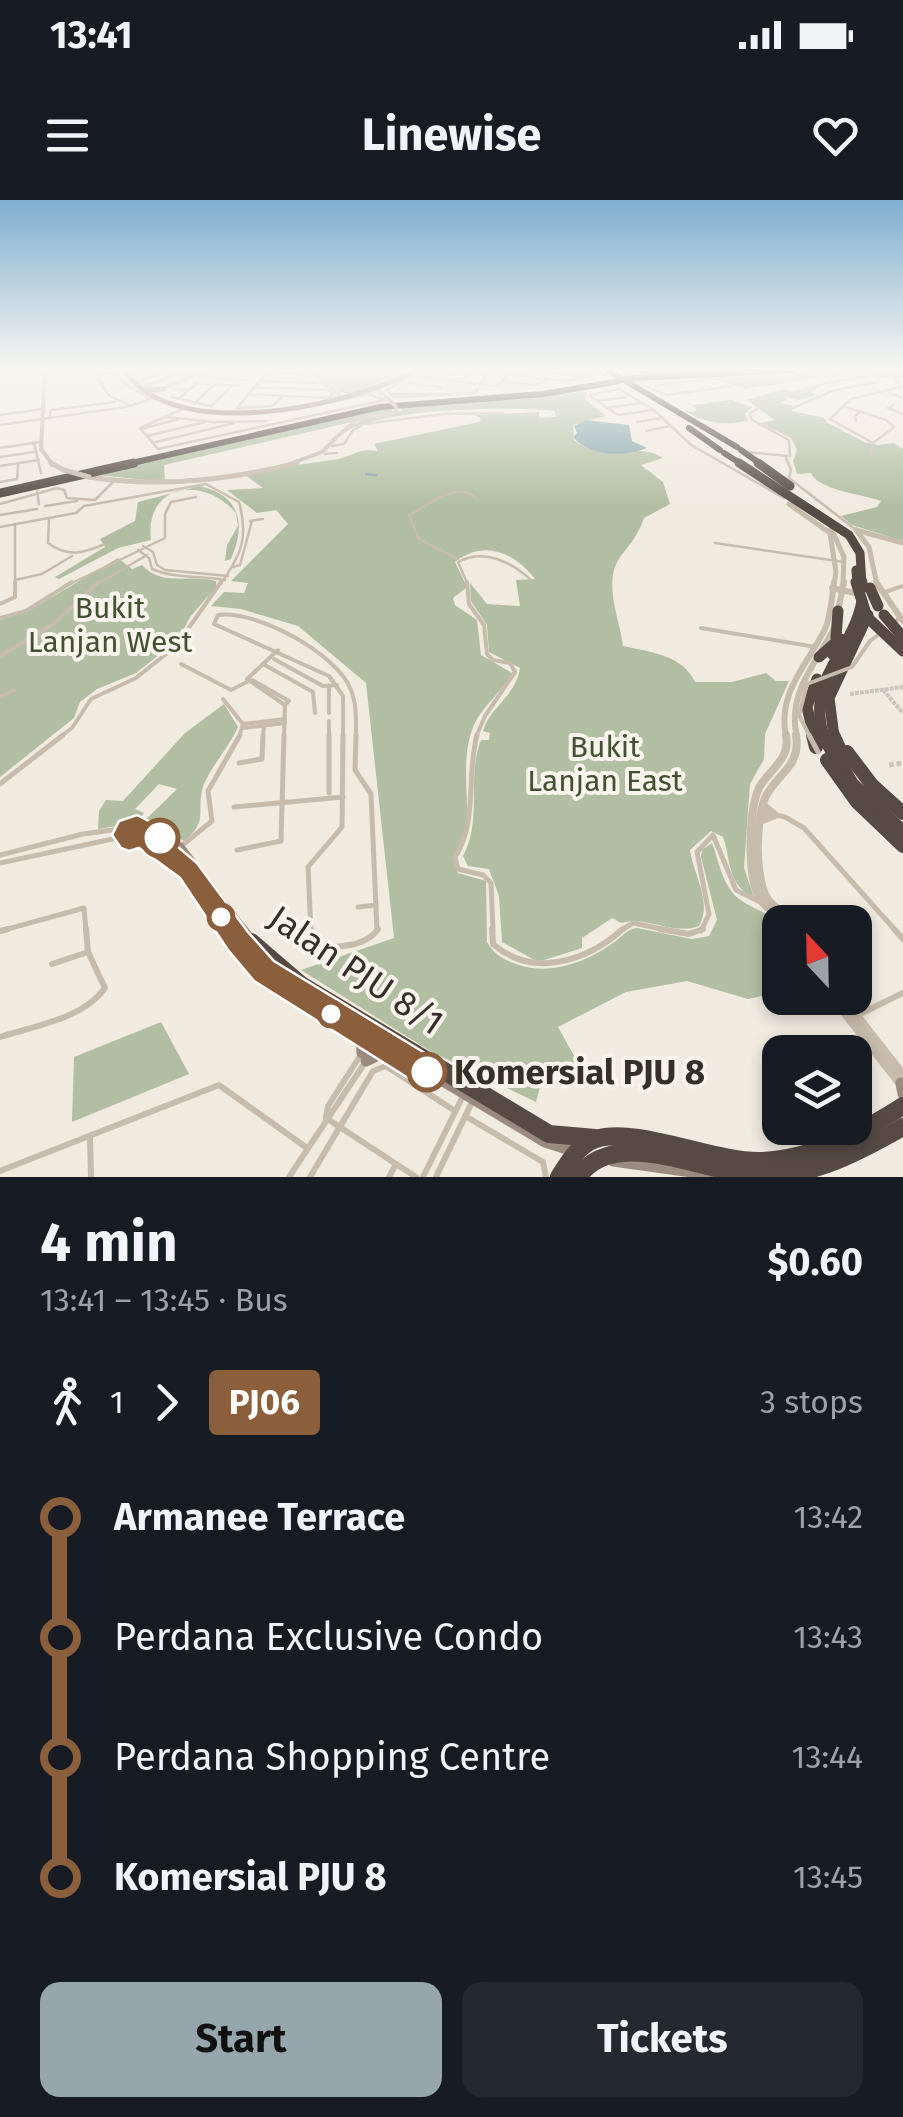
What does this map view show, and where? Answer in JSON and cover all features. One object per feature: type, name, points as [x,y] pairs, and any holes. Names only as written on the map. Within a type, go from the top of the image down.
[{"type":"highway","points":[[0,490],[43,476],[327,416]]},
{"type":"highway","points":[[0,490],[36,488],[347,416]]},
{"type":"highway","points":[[670,416],[844,530],[856,544],[879,610],[901,643]]},
{"type":"highway","points":[[683,416],[740,449],[854,535],[867,556],[879,610],[827,694],[823,742],[872,805],[903,832]]},
{"type":"highway","points":[[815,510],[847,540],[854,553],[856,596],[864,618],[901,643]]},
{"type":"highway","points":[[838,612],[836,637],[840,641],[879,610]]},
{"type":"highway","points":[[879,610],[859,622],[820,690],[816,708],[824,756],[846,789],[903,846]]},
{"type":"highway","points":[[846,644],[821,655],[808,698],[807,718],[852,788],[903,846]]},
{"type":"highway","points":[[823,742],[877,801],[903,822]]},
{"type":"highway","points":[[823,742],[903,812]]},
{"type":"highway","points":[[252,942],[301,985],[498,1107],[549,1134],[594,1148]]},
{"type":"highway","points":[[564,1177],[575,1154],[624,1139],[730,1159],[781,1159],[829,1149],[903,1104]]},
{"type":"highway","points":[[578,1177],[604,1153],[627,1152],[733,1175],[788,1173],[838,1164],[903,1128]]},
{"type":"main road","points":[[823,742],[857,810],[903,846]]},
{"type":"main road","points":[[126,833],[133,841],[143,835]]},
{"type":"main road","name":"Jalan PJU 8/1","points":[[143,835],[180,847],[264,971],[370,1039],[554,1145],[594,1148],[673,1172],[769,1175],[824,1163],[880,1142],[903,1128]]},
{"type":"main road","name":"Jalan PJU 8/1","points":[[143,835],[188,870],[252,942],[383,1029],[548,1128],[674,1159],[744,1162],[803,1150],[866,1128],[903,1104]]},
{"type":"main road","points":[[364,1057],[370,1039]]},
{"type":"main road","points":[[364,1057],[397,1054]]},
{"type":"street","points":[[42,416],[34,452],[43,476]]},
{"type":"street","points":[[0,424],[65,416]]},
{"type":"street","points":[[141,429],[169,416]]},
{"type":"street","points":[[264,424],[266,416]]},
{"type":"street","points":[[284,416],[288,420]]},
{"type":"street","points":[[141,429],[160,449],[308,416]]},
{"type":"street","points":[[331,446],[351,422],[382,416]]},
{"type":"street","points":[[37,442],[46,458],[64,470],[114,480],[176,484],[296,462],[346,443],[361,425],[446,416]]},
{"type":"street","points":[[660,416],[716,461],[836,532],[845,562],[838,612],[821,655],[800,688],[793,714],[798,748],[794,762],[765,796],[760,877],[765,901]]},
{"type":"street","points":[[752,416],[752,420],[789,440],[788,478],[856,530],[871,549],[879,610],[874,630]]},
{"type":"street","points":[[837,416],[830,422],[873,443]]},
{"type":"street","points":[[855,416],[856,421]]},
{"type":"street","points":[[870,416],[894,427],[873,443],[871,453]]},
{"type":"street","points":[[166,417],[264,424]]},
{"type":"street","points":[[0,424],[34,418]]},
{"type":"street","points":[[637,422],[662,418]]},
{"type":"street","points":[[141,429],[180,419]]},
{"type":"street","points":[[146,436],[205,422]]},
{"type":"street","points":[[152,443],[234,422]]},
{"type":"street","points":[[646,431],[671,426]]},
{"type":"street","points":[[0,448],[37,442]]},
{"type":"street","points":[[331,446],[337,454]]},
{"type":"street","points":[[740,449],[788,457]]},
{"type":"street","points":[[34,452],[2,456],[2,466],[39,460]]},
{"type":"street","points":[[765,468],[788,457]]},
{"type":"street","points":[[0,490],[16,479],[18,463]]},
{"type":"street","points":[[0,504],[36,488],[60,488],[66,498],[83,503],[98,499],[114,480]]},
{"type":"street","points":[[0,784],[72,728],[91,699],[136,678],[169,653],[227,578],[245,522],[239,502],[208,484],[46,506]]},
{"type":"street","points":[[0,515],[38,506],[36,488]]},
{"type":"street","points":[[477,499],[470,491],[456,489],[409,515],[412,530],[426,546],[459,559],[493,558],[518,568],[531,580]]},
{"type":"street","points":[[0,618],[26,611],[87,573],[166,536],[162,516],[174,499],[196,497]]},
{"type":"street","points":[[769,905],[750,881],[754,799],[788,746],[782,710],[794,681],[821,655],[837,561],[830,532],[789,502]]},
{"type":"street","points":[[0,526],[76,514],[83,503]]},
{"type":"street","points":[[49,518],[48,543],[72,556]]},
{"type":"street","points":[[245,522],[263,519]]},
{"type":"street","points":[[233,567],[241,564],[252,521]]},
{"type":"street","points":[[0,604],[14,598],[15,524]]},
{"type":"street","points":[[856,530],[903,543]]},
{"type":"street","points":[[715,543],[845,562]]},
{"type":"street","points":[[15,580],[42,574],[72,556],[105,544]]},
{"type":"street","points":[[142,546],[152,569],[168,576],[198,574],[227,578]]},
{"type":"street","points":[[136,549],[150,557]]},
{"type":"street","points":[[0,656],[52,626],[103,578],[150,557]]},
{"type":"street","points":[[459,559],[458,566],[469,588],[469,604],[484,625],[487,654],[493,660],[510,663],[515,672],[502,697],[481,723],[469,769],[470,830],[454,862],[461,871],[483,875],[491,884],[495,947],[538,967],[595,948],[633,923],[687,934],[702,931],[709,923],[710,909],[696,852],[712,835],[719,841],[724,868],[736,890],[746,898],[772,905]]},
{"type":"street","points":[[845,579],[879,610],[901,643]]},
{"type":"street","points":[[823,742],[799,714],[807,684],[814,678],[852,667],[886,592],[903,586]]},
{"type":"street","points":[[832,588],[879,610]]},
{"type":"street","points":[[235,612],[291,632],[350,685],[356,708],[355,770],[371,794],[378,929],[372,938],[357,944],[314,946],[308,867],[340,832],[346,751],[344,696],[337,684],[278,650],[216,626],[214,619],[235,612]]},
{"type":"street","points":[[701,628],[821,655]]},
{"type":"street","points":[[250,681],[248,678],[278,650]]},
{"type":"street","points":[[274,659],[330,687],[337,684]]},
{"type":"street","points":[[181,664],[231,690],[250,681],[285,704],[281,841],[237,850]]},
{"type":"street","points":[[263,664],[312,692],[315,714]]},
{"type":"street","points":[[329,713],[330,687]]},
{"type":"street","points":[[0,698],[14,690]]},
{"type":"street","points":[[223,700],[243,726]]},
{"type":"street","points":[[243,726],[286,721]]},
{"type":"street","points":[[243,726],[286,721]]},
{"type":"street","points":[[329,721],[329,793]]},
{"type":"street","points":[[239,763],[262,759],[264,725]]},
{"type":"street","points":[[180,847],[212,820],[207,812],[207,785],[238,744],[243,726]]},
{"type":"street","points":[[329,753],[346,751]]},
{"type":"street","points":[[234,807],[343,797]]},
{"type":"street","points":[[754,799],[762,813]]},
{"type":"street","points":[[762,813],[804,828],[903,939]]},
{"type":"street","points":[[751,828],[762,813]]},
{"type":"street","points":[[0,855],[83,834],[126,833]]},
{"type":"street","points":[[0,863],[126,833]]},
{"type":"street","points":[[358,907],[376,905]]},
{"type":"street","points":[[0,932],[81,906],[88,914],[88,952],[104,984],[98,1000],[0,1038]]},
{"type":"street","points":[[52,964],[88,952]]},
{"type":"street","points":[[902,1085],[856,1016],[903,993]]},
{"type":"street","points":[[847,1015],[902,1085]]},
{"type":"street","points":[[370,1039],[383,1029]]},
{"type":"street","points":[[290,1177],[364,1057]]},
{"type":"street","points":[[310,1177],[380,1067],[386,1066],[455,1111]]},
{"type":"street","points":[[0,1172],[219,1085],[307,1148]]},
{"type":"street","points":[[326,1118],[420,1177],[455,1111],[468,1097]]},
{"type":"street","points":[[436,1177],[466,1116],[468,1097]]},
{"type":"street","points":[[466,1116],[542,1162],[546,1177]]},
{"type":"street","points":[[90,1135],[91,1177]]},
{"type":"street","points":[[554,1145],[564,1177]]},
{"type":"street","points":[[389,1177],[396,1164]]},
{"type":"green space","points":[[349,416],[381,416],[164,465],[165,482],[88,474]]},
{"type":"green space","name":"Bukit Lanjan East","points":[[403,416],[361,425],[342,433],[363,419]]},
{"type":"green space","name":"Bukit Lanjan East","points":[[476,416],[605,416],[573,425],[574,440],[597,451],[643,451],[663,458],[641,465],[663,482],[670,504],[644,518],[614,569],[612,591],[623,646],[674,660],[695,682],[732,682],[766,673],[776,681],[789,681],[765,734],[764,759],[750,784],[744,868],[754,897],[734,879],[723,837],[711,831],[690,850],[703,898],[699,926],[680,929],[631,921],[621,923],[612,918],[582,938],[582,948],[538,962],[502,942],[499,896],[489,869],[468,866],[463,856],[472,828],[477,754],[481,740],[489,740],[490,733],[483,731],[514,686],[520,668],[489,652],[487,625],[471,601],[470,583],[487,604],[520,606],[516,580],[535,579],[518,562],[498,552],[477,551],[455,562],[467,587],[453,598],[455,605],[477,620],[481,655],[512,673],[472,730],[466,767],[467,831],[455,860],[458,873],[486,881],[487,942],[493,951],[519,965],[544,969],[583,960],[637,928],[692,939],[709,936],[717,920],[701,857],[702,850],[712,843],[733,893],[762,912],[762,996],[748,999],[687,981],[626,992],[558,1027],[586,1077],[545,1068],[536,1102],[430,1051],[301,970],[394,938],[366,683],[298,626],[241,609],[211,606],[224,592],[244,593],[248,583],[231,581],[288,524],[276,510],[257,513],[227,490],[263,488],[245,475],[338,459],[365,450],[378,451],[374,444],[479,422],[481,419]]},
{"type":"green space","points":[[694,416],[746,416],[748,421],[731,423]]},
{"type":"green space","points":[[769,416],[825,418],[864,442],[894,443],[903,449],[903,541],[852,525],[841,516],[877,507],[881,501],[822,484],[811,473],[797,474],[793,461],[797,450],[791,438],[760,423],[775,420]]},
{"type":"green space","points":[[200,486],[232,504],[237,513],[239,523],[231,559],[225,561],[227,545],[238,526],[236,513],[208,493],[182,491]]},
{"type":"green space","points":[[176,492],[157,506],[151,521],[151,540],[118,548],[59,579],[55,577],[105,547],[100,539],[135,521],[138,502]]},
{"type":"green space","name":"Bukit Lanjan West","points":[[118,558],[132,569],[142,565],[158,576],[206,579],[216,581],[216,587],[190,617],[179,639],[136,673],[97,689],[80,702],[74,718],[0,777],[0,620],[27,612]]},
{"type":"green space","points":[[224,704],[238,727],[202,790],[199,823],[184,841],[164,830],[148,830],[148,824],[142,823],[177,789],[159,784],[135,809],[144,813],[136,823],[98,829],[99,811],[106,800],[123,801],[185,733]]},
{"type":"green space","points":[[161,1022],[189,1074],[72,1122],[74,1057]]},
{"type":"water","points":[[586,420],[629,425],[632,441],[647,448],[618,454],[588,448],[573,437],[577,433],[574,426]]},
{"type":"waterway","points":[[366,474],[376,475]]},
{"type":"tunnel","points":[[850,694],[903,687]]},
{"type":"tunnel","points":[[883,690],[903,713]]},
{"type":"tunnel","points":[[889,765],[903,763]]},
{"type":"bus line","name":"PJ06","points":[[160,838],[137,824],[124,835],[126,840],[140,838],[162,848],[188,870],[264,971],[427,1072]]},
{"type":"place","name":"Komersial PJU 8","points":[[427,1072]]}]
